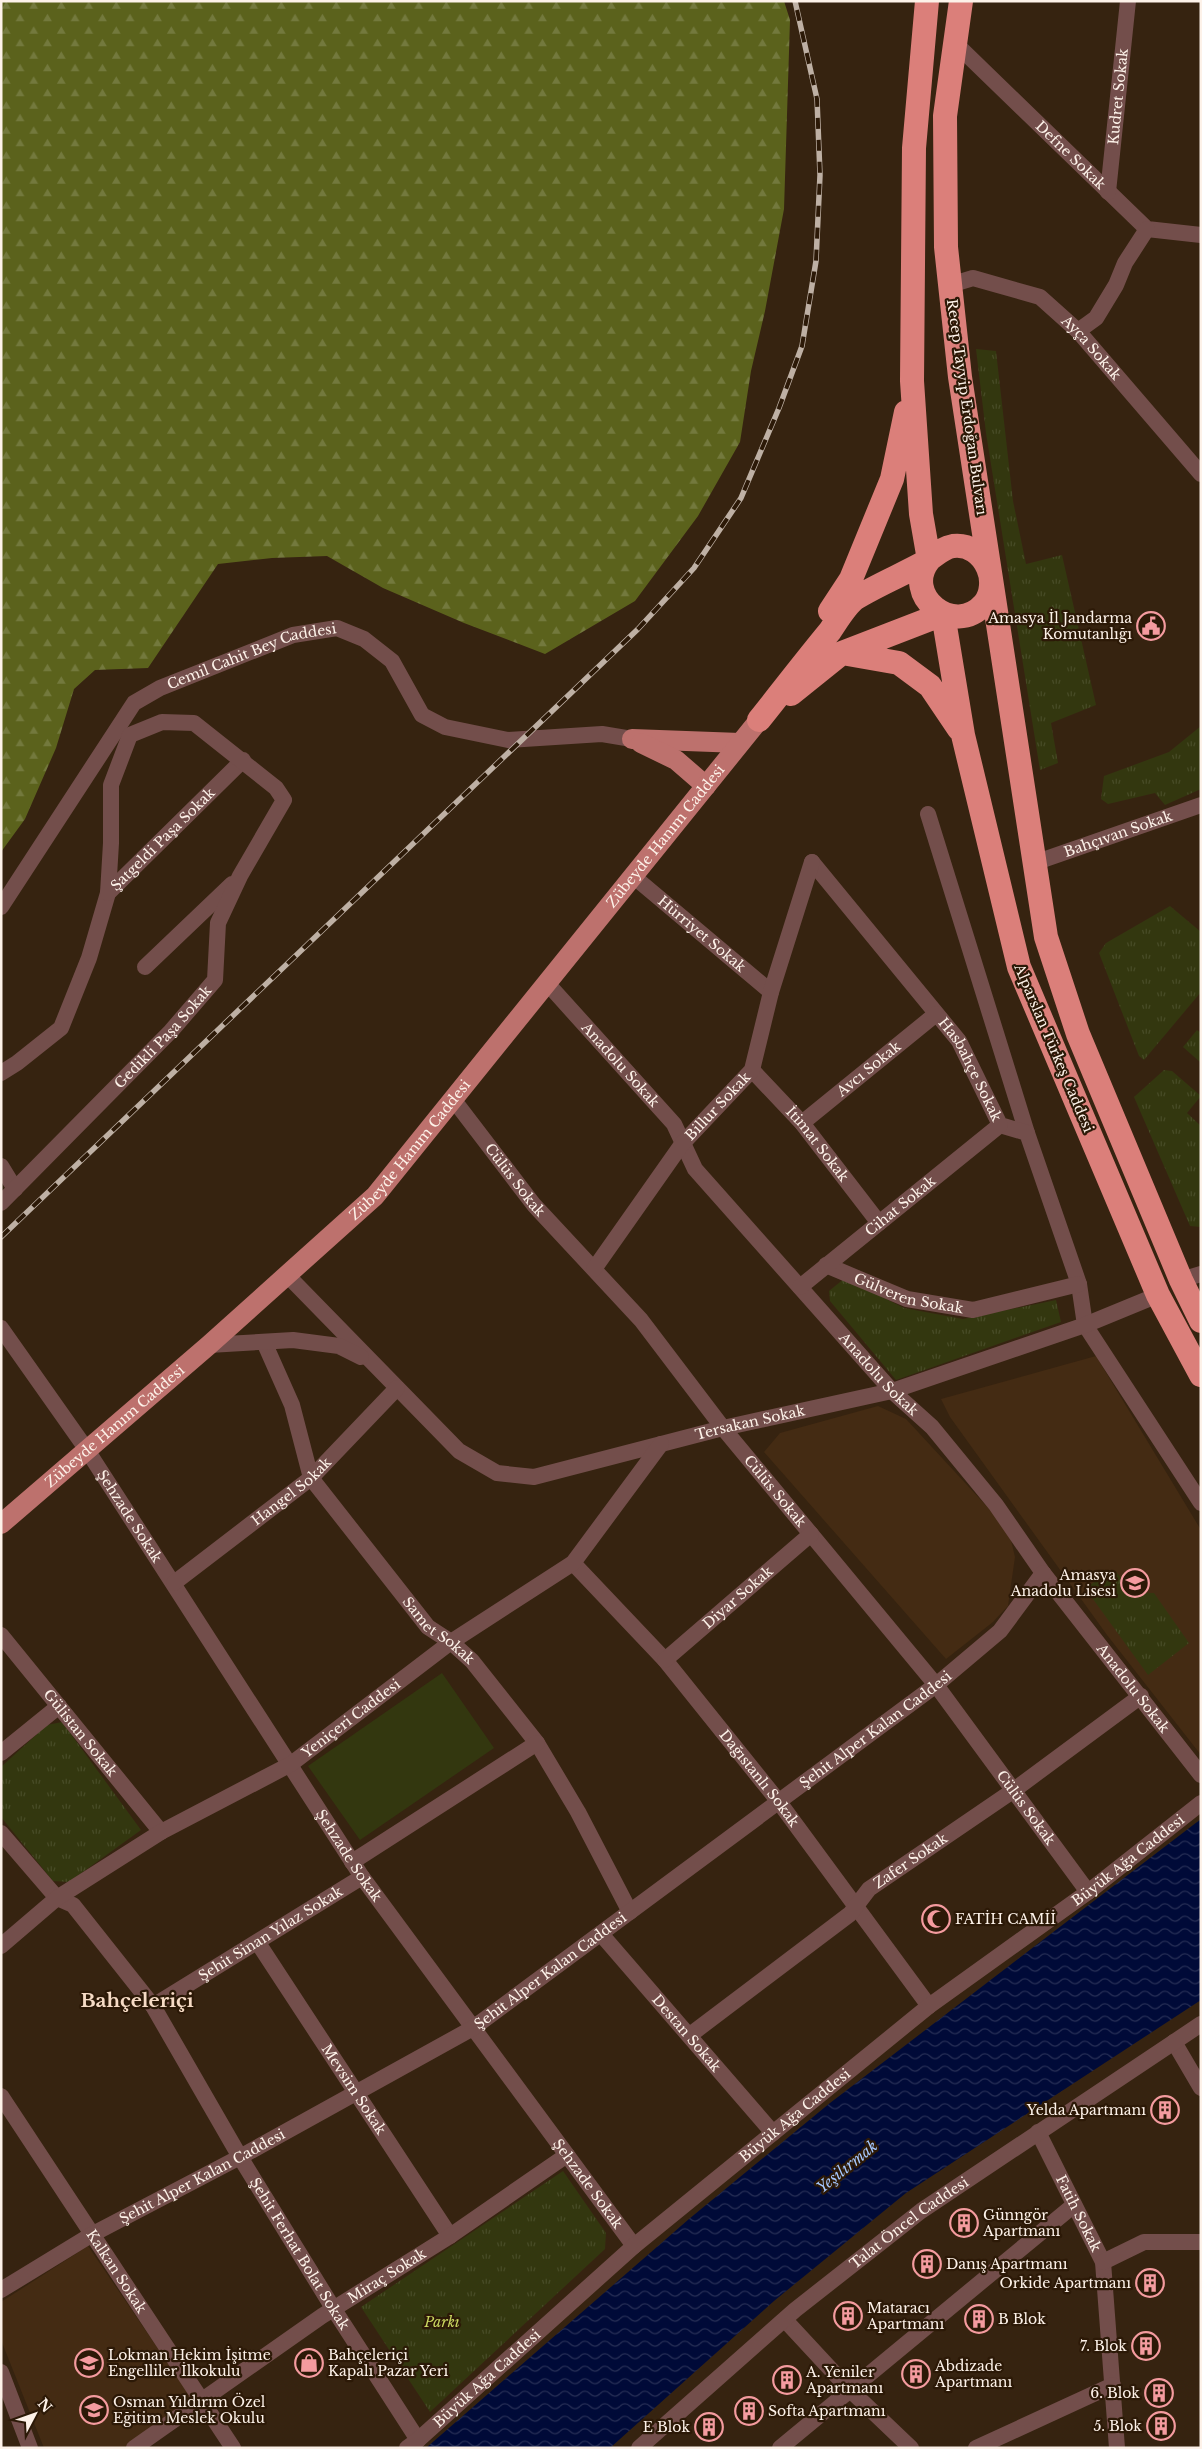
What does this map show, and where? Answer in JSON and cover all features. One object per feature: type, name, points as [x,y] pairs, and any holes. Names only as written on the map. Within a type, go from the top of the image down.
[{"type":"highway","points":[[759,720],[854,600],[929,560],[944,548],[966,547],[984,559],[991,574],[990,592],[985,603],[977,611],[966,616],[954,617],[932,608],[925,598],[921,586],[922,574],[929,560],[921,514],[912,381],[914,148],[927,1]]},
{"type":"highway","name":"Recep Tayyip Erdoğan Bulvarı","points":[[961,1],[945,116],[946,247],[960,377],[991,574]]},
{"type":"highway","points":[[759,720],[851,579],[892,479],[912,381]]},
{"type":"highway","name":"Alparslan Türkeş Caddesi","points":[[991,574],[1046,937],[1078,1034],[1191,1277],[1201,1321]]},
{"type":"highway","points":[[759,720],[842,653],[943,614]]},
{"type":"highway","name":"Alparslan Türkeş Caddesi","points":[[943,614],[963,735],[1019,967],[1158,1295],[1201,1375]]},
{"type":"highway","points":[[842,653],[900,663],[930,686],[963,735]]},
{"type":"main road","name":"Zübeyde Hanım Caddesi","points":[[1,1524],[209,1345],[375,1196],[759,720]]},
{"type":"main road","points":[[632,739],[740,743]]},
{"type":"main road","points":[[632,739],[676,760],[706,786]]},
{"type":"street","name":"Kudret Sokak","points":[[1108,192],[1128,1]]},
{"type":"street","name":"Defne Sokak","points":[[955,43],[1147,229]]},
{"type":"street","points":[[1078,331],[1096,318],[1116,285],[1125,262],[1147,229],[1201,236]]},
{"type":"street","name":"Ayça Sokak","points":[[950,285],[973,278],[1040,297],[1078,331],[1201,474]]},
{"type":"street","name":"Cemil Cahit Bey Caddesi","points":[[1,907],[134,703],[160,688],[293,635],[337,628],[364,639],[392,661],[422,716],[445,727],[508,740],[602,734],[632,739]]},
{"type":"street","points":[[108,893],[111,843],[110,785],[130,734],[134,703]]},
{"type":"street","name":"Gedikli Paşa Sokak","points":[[1,1203],[171,1031],[214,980],[218,923],[240,876],[284,800],[276,788],[194,723],[162,722],[130,734]]},
{"type":"street","name":"Şatgeldi Paşa Sokak","points":[[1,1072],[17,1064],[60,1028],[89,958],[108,893],[243,760]]},
{"type":"street","name":"Bahçıvan Sokak","points":[[1034,863],[1201,805]]},
{"type":"street","points":[[928,814],[1027,1133],[1079,1284],[1086,1325],[1201,1503]]},
{"type":"street","name":"Hasbahçe Sokak","points":[[812,862],[959,1041],[1000,1125],[1027,1133]]},
{"type":"street","name":"Billur Sokak","points":[[594,1269],[682,1144],[752,1070],[771,992],[812,862]]},
{"type":"street","points":[[145,967],[240,876]]},
{"type":"street","name":"Hürriyet Sokak","points":[[633,876],[771,992]]},
{"type":"street","name":"Anadolu Sokak","points":[[547,983],[674,1124],[695,1169],[892,1391],[932,1427],[990,1498],[1042,1573],[1141,1696],[1201,1775]]},
{"type":"street","name":"Avcı Sokak","points":[[802,1123],[936,1014]]},
{"type":"street","name":"İtimat Sokak","points":[[752,1070],[802,1123],[879,1223]]},
{"type":"street","name":"Cülüs Sokak","points":[[453,1098],[534,1205],[641,1320],[722,1428],[936,1685],[1088,1892]]},
{"type":"street","name":"Cihat Sokak","points":[[800,1287],[1000,1125]]},
{"type":"street","points":[[1,1166],[15,1189]]},
{"type":"street","name":"Gülveren Sokak","points":[[826,1265],[906,1299],[973,1310],[1079,1284]]},
{"type":"street","name":"Tersakan Sokak","points":[[287,1275],[459,1451],[497,1473],[534,1477],[722,1428],[892,1391],[1086,1325],[1158,1295]]},
{"type":"street","name":"Şehzade Sokak","points":[[1,1328],[88,1450],[362,1877],[634,2246]]},
{"type":"street","name":"Tersakan Sokak","points":[[209,1345],[293,1340],[339,1346],[372,1362]]},
{"type":"street","name":"Samet Sokak","points":[[264,1342],[292,1405],[311,1478],[428,1627],[450,1642],[472,1662],[537,1743],[578,1812],[630,1912]]},
{"type":"street","name":"Hangel Sokak","points":[[174,1583],[311,1478],[397,1388]]},
{"type":"street","name":"Yeniçeri Caddesi","points":[[1,1946],[57,1898],[161,1832],[291,1764],[450,1642],[573,1563],[661,1444]]},
{"type":"street","name":"Diyar Sokak","points":[[665,1660],[810,1534]]},
{"type":"street","name":"Dağıstanlı Sokak","points":[[573,1563],[665,1660],[779,1802],[929,2006]]},
{"type":"street","name":"Şehit Alper Kalan Caddesi","points":[[1,2290],[91,2235],[240,2157],[473,2028],[936,1685],[1000,1631],[1042,1573]]},
{"type":"street","name":"Gülistan Sokak","points":[[1,1635],[161,1832]]},
{"type":"street","name":"Zafer Sokak","points":[[690,2035],[850,1914],[869,1889],[1014,1790],[1141,1696]]},
{"type":"street","points":[[1,1753],[59,1706]]},
{"type":"street","points":[[352,1862],[537,1743]]},
{"type":"street","name":"Büyük Ağa Caddesi","points":[[413,2444],[634,2246],[929,2006],[1088,1892],[1201,1803]]},
{"type":"street","name":"Şehit Ferhat Bolat Sokak","points":[[1,1833],[57,1898],[73,1905],[153,2006],[240,2157],[333,2308],[413,2444]]},
{"type":"street","name":"Şehit Sinan Yılaz Sokak","points":[[153,2006],[258,1943],[362,1877]]},
{"type":"street","name":"Destan Sokak","points":[[601,1934],[773,2133]]},
{"type":"street","name":"Mevsim Sokak","points":[[258,1943],[354,2094],[450,2236]]},
{"type":"street","name":"Talat Öncel Caddesi","points":[[639,2448],[796,2310],[921,2211],[1201,2024]]},
{"type":"street","points":[[1174,2042],[1201,2088]]},
{"type":"street","name":"Kalkan Sokak","points":[[1,2096],[80,2212],[91,2235],[233,2448]]},
{"type":"street","name":"Fatih Sokak","points":[[1038,2132],[1103,2262],[1117,2448]]},
{"type":"street","name":"Miraç Sokak","points":[[134,2448],[333,2308],[450,2236],[567,2156]]},
{"type":"street","points":[[780,2448],[1074,2205]]},
{"type":"street","points":[[1103,2262],[1144,2242],[1201,2242]]},
{"type":"street","points":[[786,2320],[849,2390],[904,2446]]},
{"type":"street","points":[[1,2372],[30,2448]]},
{"type":"street","points":[[976,2448],[1113,2385]]},
{"type":"shaded area","name":"Amasya Anadolu Lisesi","points":[[1096,1356],[1201,1530],[1201,1755],[1107,1635],[950,1417],[941,1399]]},
{"type":"shaded area","points":[[878,1406],[906,1419],[1004,1525],[1010,1536],[1015,1557],[1008,1606],[993,1622],[946,1659],[764,1452],[780,1433]]},
{"type":"shaded area","name":"Lokman Hekim İşitme Engelliler İlkokulu","points":[[88,2246],[193,2400],[127,2448],[44,2448],[1,2340],[1,2302]]},
{"type":"green space","points":[[1,1],[784,1],[790,20],[784,209],[765,311],[751,371],[740,442],[698,516],[635,601],[545,654],[464,623],[383,588],[327,556],[272,558],[218,564],[148,668],[95,670],[74,689],[56,748],[25,819],[1,852]]},
{"type":"green space","points":[[976,349],[996,351],[1013,501],[1026,564],[1062,555],[1096,705],[1051,723],[1058,763],[1040,770],[986,433]]},
{"type":"green space","points":[[1201,726],[1201,789],[1165,805],[1155,793],[1108,804],[1101,799],[1104,776],[1169,752]]},
{"type":"green space","points":[[1170,906],[1201,932],[1201,992],[1144,1060],[1139,1056],[1099,953],[1106,943]]},
{"type":"green space","points":[[1197,1030],[1201,1033],[1200,1062],[1183,1047]]},
{"type":"green space","points":[[1164,1070],[1172,1071],[1201,1096],[1187,1113],[1201,1126],[1201,1227],[1190,1226],[1134,1097]]},
{"type":"green space","points":[[845,1278],[904,1308],[963,1319],[1056,1300],[1061,1322],[896,1380],[830,1301],[829,1291]]},
{"type":"green space","points":[[1115,1571],[1136,1590],[1154,1593],[1189,1643],[1148,1675],[1085,1588]]},
{"type":"green space","points":[[442,1673],[494,1748],[360,1840],[308,1766]]},
{"type":"green space","points":[[62,1722],[141,1830],[69,1882],[53,1881],[1,1817],[1,1767],[47,1725]]},
{"type":"green space","name":"Parkı","points":[[563,2171],[606,2233],[605,2249],[430,2412],[361,2307]]},
{"type":"water","name":"Yeşilırmak","points":[[1201,1819],[1201,2000],[906,2193],[774,2301],[610,2448],[426,2448],[689,2219],[830,2103]]},
{"type":"railway","points":[[1,1237],[638,629],[694,568],[741,498],[779,408],[802,346],[816,261],[820,175],[817,99],[795,1]]},
{"type":"place","name":"Amasya İl Jandarma Komutanlığı","points":[[1151,626]]},
{"type":"place","name":"Amasya Anadolu Lisesi","points":[[1135,1583]]},
{"type":"place","name":"FATİH CAMİİ","points":[[936,1919]]},
{"type":"place","name":"Yelda Apartmanı","points":[[1165,2110]]},
{"type":"place","name":"Günngör Apartmanı","points":[[964,2223]]},
{"type":"place","name":"Danış Apartmanı","points":[[927,2264]]},
{"type":"place","name":"Orkide Apartmanı","points":[[1150,2283]]},
{"type":"place","name":"Mataracı Apartmanı","points":[[848,2316]]},
{"type":"place","name":"B Blok","points":[[979,2319]]},
{"type":"place","name":"7. Blok","points":[[1146,2346]]},
{"type":"place","name":"Lokman Hekim İşitme Engelliler İlkokulu","points":[[89,2363]]},
{"type":"place","name":"Bahçeleriçi Kapalı Pazar Yeri","points":[[309,2363]]},
{"type":"place","name":"Abdizade Apartmanı","points":[[916,2374]]},
{"type":"place","name":"A. Yeniler Apartmanı","points":[[787,2380]]},
{"type":"place","name":"6. Blok","points":[[1159,2393]]},
{"type":"place","name":"Osman Yıldırım Özel Eğitim Meslek Okulu","points":[[94,2410]]},
{"type":"place","name":"Softa Apartmanı","points":[[749,2411]]},
{"type":"place","name":"5. Blok","points":[[1161,2426]]},
{"type":"place","name":"E Blok","points":[[709,2427]]},
{"type":"district","name":"Bahçeleriçi","points":[[137,2000]]}]
